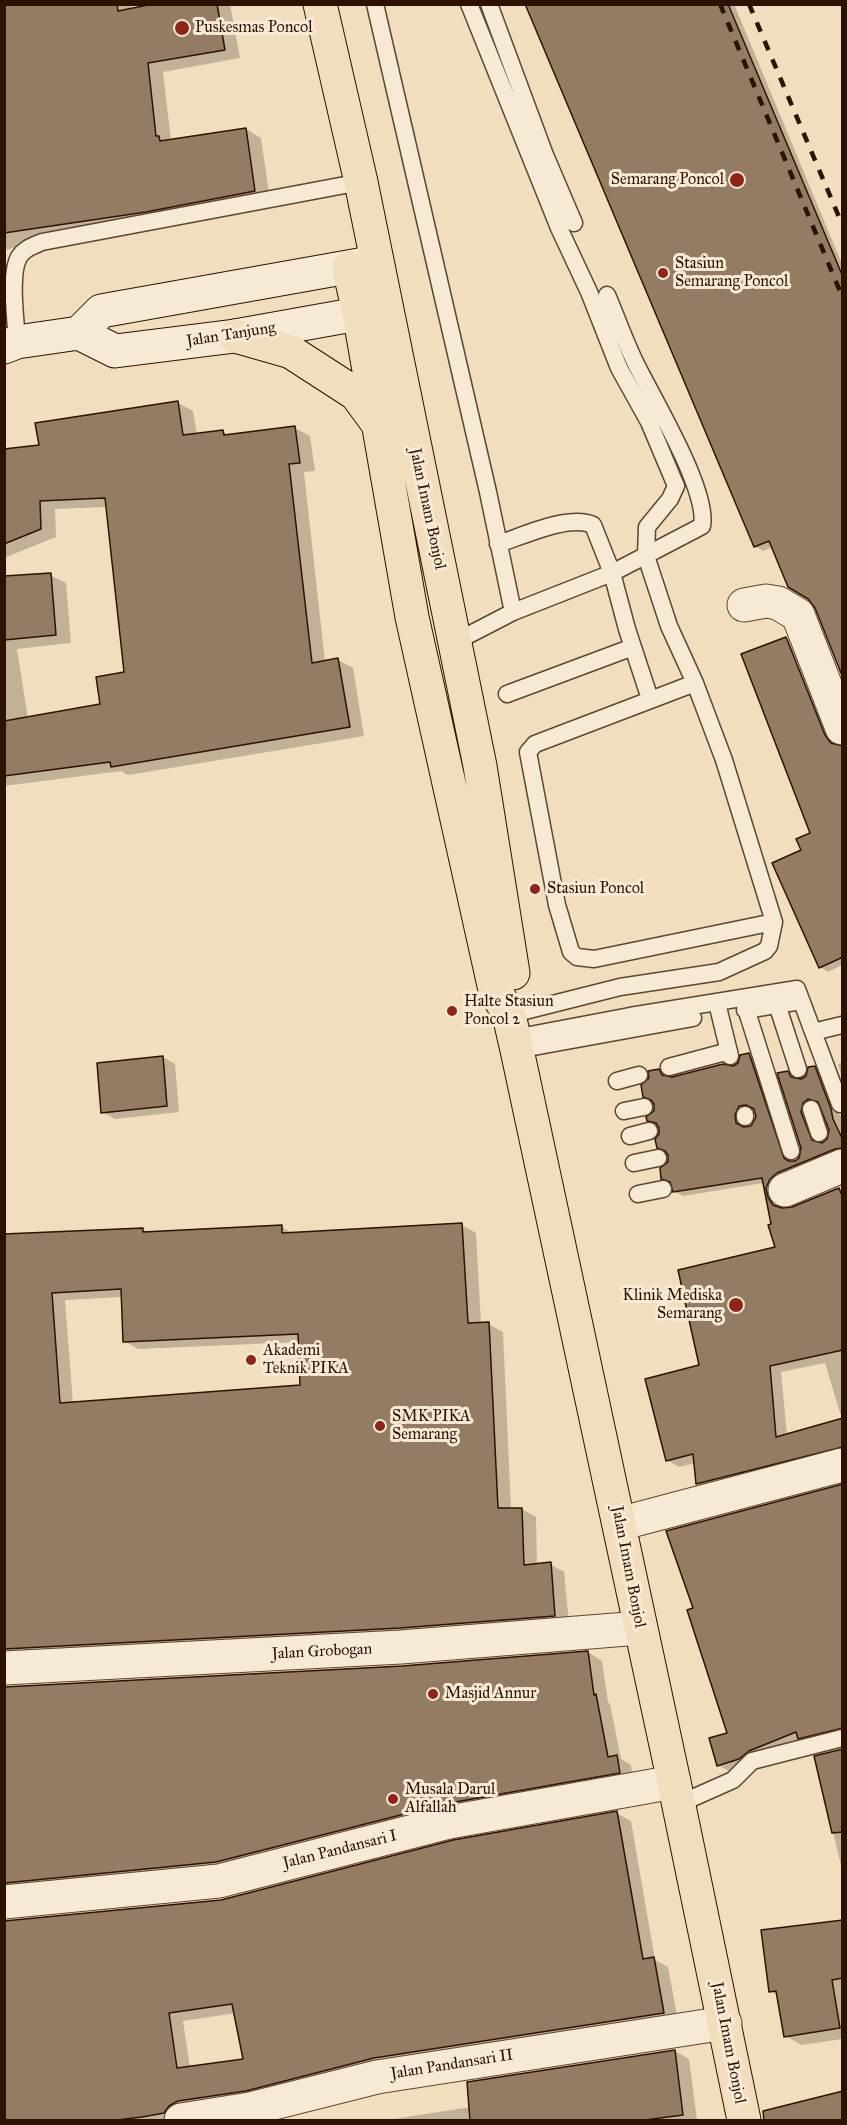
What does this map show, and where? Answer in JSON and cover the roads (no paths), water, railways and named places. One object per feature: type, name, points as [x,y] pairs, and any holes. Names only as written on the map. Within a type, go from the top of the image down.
[{"type":"main road","name":"Jalan Imam Bonjol","points":[[320,4],[361,182],[363,265],[455,642],[480,766],[515,985],[513,1034]]},
{"type":"main road","name":"Jalan Imam Bonjol","points":[[373,311],[379,426],[412,617],[495,990],[513,1034],[619,1524],[744,2121]]},
{"type":"main road","points":[[235,336],[291,352],[356,394],[379,426]]},
{"type":"street","points":[[11,345],[79,333],[101,311],[363,265]]},
{"type":"street","name":"Jalan Tanjung","points":[[79,333],[115,351],[235,336],[373,311]]},
{"type":"street","points":[[744,605],[766,601],[778,603],[798,615],[843,728]]},
{"type":"street","points":[[785,1190],[843,1166]]},
{"type":"street","points":[[619,1524],[843,1465]]},
{"type":"street","name":"Jalan Grobogan","points":[[4,1668],[401,1647],[640,1628]]},
{"type":"street","name":"Jalan Pandansari I","points":[[4,1902],[219,1881],[449,1822],[676,1793]]},
{"type":"street","name":"Jalan Pandansari II","points":[[181,2121],[250,2109],[377,2077],[725,2023]]},
{"type":"lane","points":[[375,4],[438,272],[513,612]]},
{"type":"lane","points":[[469,4],[559,228],[619,368],[649,422],[676,486],[670,499],[648,527],[646,556],[669,626],[724,760],[774,922],[769,946],[765,951],[719,972],[620,987],[513,1034]]},
{"type":"lane","points":[[489,4],[545,155],[574,223]]},
{"type":"lane","points":[[11,345],[15,276],[18,259],[28,248],[54,240],[361,182]]},
{"type":"lane","points":[[455,642],[513,612],[612,573],[702,526],[704,518],[691,473],[635,362],[608,295]]},
{"type":"lane","points":[[498,544],[569,522],[585,522],[593,525],[612,573],[650,699]]},
{"type":"lane","points":[[507,694],[633,646]]},
{"type":"lane","points":[[694,683],[535,744],[528,752],[557,905],[571,952],[577,957],[594,959],[774,922]]},
{"type":"lane","points":[[513,1034],[718,1008],[799,995],[840,1104]]},
{"type":"lane","points":[[775,1000],[798,1069]]},
{"type":"lane","points":[[745,1004],[791,1151]]},
{"type":"lane","points":[[669,1067],[729,1054],[718,1008]]},
{"type":"lane","points":[[813,1032],[843,1025]]},
{"type":"lane","points":[[617,1081],[639,1075]]},
{"type":"lane","points":[[624,1111],[644,1107]]},
{"type":"lane","points":[[811,1109],[819,1133]]},
{"type":"lane","points":[[630,1136],[649,1131]]},
{"type":"lane","points":[[634,1163],[658,1158]]},
{"type":"lane","points":[[638,1194],[663,1189]]},
{"type":"lane","points":[[676,1793],[733,1780],[752,1761],[843,1738]]},
{"type":"railway","points":[[720,4],[842,296]]},
{"type":"railway","points":[[749,4],[842,224]]},
{"type":"place","name":"Puskesmas Poncol","points":[[182,28]]},
{"type":"place","name":"Semarang Poncol","points":[[737,180]]},
{"type":"place","name":"Stasiun Semarang Poncol","points":[[663,273]]},
{"type":"place","name":"Stasiun Poncol","points":[[535,889]]},
{"type":"place","name":"Halte Stasiun Poncol 2","points":[[452,1011]]},
{"type":"place","name":"Klinik Mediska Semarang","points":[[736,1305]]},
{"type":"place","name":"Akademi Teknik PIKA","points":[[251,1360]]},
{"type":"place","name":"SMK PIKA Semarang","points":[[380,1426]]},
{"type":"place","name":"Masjid Annur","points":[[433,1694]]},
{"type":"place","name":"Musala Darul Alfallah","points":[[393,1799]]}]
